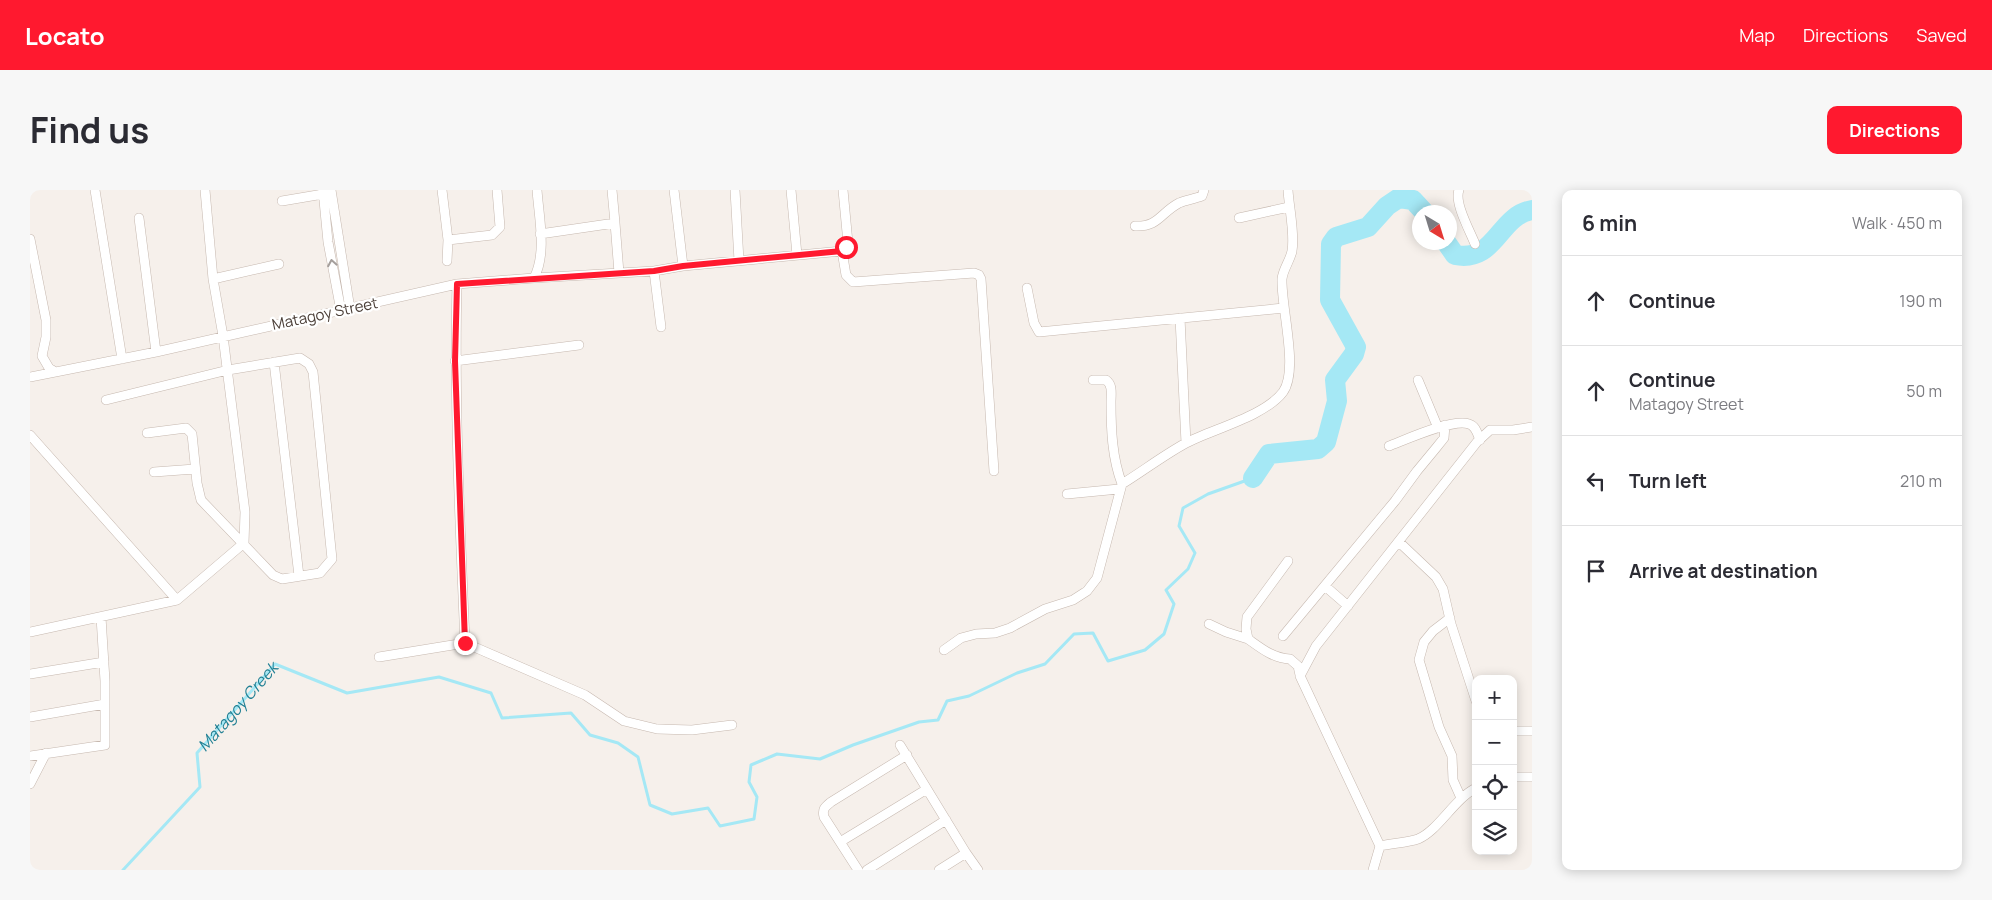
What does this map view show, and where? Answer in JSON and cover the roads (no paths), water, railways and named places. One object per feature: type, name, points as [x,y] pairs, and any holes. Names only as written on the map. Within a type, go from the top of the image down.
[{"type":"street","points":[[96,190],[122,359]]},
{"type":"street","points":[[30,632],[177,600],[244,543],[245,512],[224,336],[213,279],[205,190]]},
{"type":"street","points":[[442,190],[448,240],[448,261]]},
{"type":"street","points":[[448,240],[492,235],[497,232],[500,227],[497,190]]},
{"type":"street","points":[[534,278],[540,261],[537,190]]},
{"type":"street","points":[[612,190],[619,273]]},
{"type":"street","points":[[674,190],[683,266]]},
{"type":"street","points":[[736,190],[739,261]]},
{"type":"street","points":[[791,190],[797,255]]},
{"type":"street","points":[[843,190],[848,243],[842,251],[846,275],[853,282],[974,273],[979,275],[981,279],[994,471]]},
{"type":"street","points":[[1135,226],[1153,224],[1179,203],[1202,196],[1204,190]]},
{"type":"street","points":[[1067,494],[1121,486],[1186,444],[1270,404],[1284,390],[1288,378],[1289,351],[1284,308],[1283,272],[1292,250],[1288,190]]},
{"type":"street","points":[[1459,190],[1458,197],[1461,209],[1475,244]]},
{"type":"street","points":[[282,201],[327,192],[345,310]]},
{"type":"street","points":[[1239,218],[1289,207]]},
{"type":"street","points":[[139,218],[156,352]]},
{"type":"street","points":[[540,234],[616,223]]},
{"type":"street","points":[[30,239],[46,320],[46,337],[42,356],[49,368],[54,372]]},
{"type":"street","name":"Matagoy Street","points":[[30,377],[156,352],[457,284],[654,271],[683,266],[842,251]]},
{"type":"street","points":[[213,279],[279,264]]},
{"type":"street","points":[[654,271],[661,327]]},
{"type":"street","points":[[457,284],[455,361],[465,643]]},
{"type":"street","points":[[1027,288],[1034,324],[1039,332],[1284,308]]},
{"type":"street","points":[[1180,318],[1186,444]]},
{"type":"street","points":[[455,361],[580,345]]},
{"type":"street","points":[[106,400],[228,370],[300,358],[309,364],[313,372],[332,559],[320,573],[282,579],[274,575],[201,500],[195,469],[192,434],[186,428],[147,433]]},
{"type":"street","points":[[274,362],[300,576]]},
{"type":"street","points":[[944,650],[961,638],[976,634],[994,633],[1010,628],[1044,609],[1073,600],[1087,591],[1097,578],[1121,486],[1110,427],[1111,386],[1106,380],[1093,380]]},
{"type":"street","points":[[1283,636],[1395,501],[1417,470],[1444,438],[1441,426],[1418,380]]},
{"type":"street","points":[[1389,446],[1441,426],[1468,423],[1475,428],[1480,440]]},
{"type":"street","points":[[1300,676],[1316,646],[1480,440],[1490,430],[1513,430],[1532,427]]},
{"type":"street","points":[[30,435],[177,600]]},
{"type":"street","points":[[154,472],[195,469]]},
{"type":"street","points":[[1399,542],[1436,577],[1443,589],[1472,687]]},
{"type":"street","points":[[1248,639],[1246,629],[1247,616],[1288,561]]},
{"type":"street","points":[[1325,586],[1348,606]]},
{"type":"street","points":[[30,756],[105,745],[104,662],[101,617]]},
{"type":"street","points":[[1450,618],[1433,631],[1424,642],[1419,660],[1439,727],[1452,756],[1453,780],[1461,798]]},
{"type":"street","points":[[1209,624],[1248,639],[1268,653],[1283,660],[1290,659],[1298,666],[1300,676],[1380,846],[1373,870]]},
{"type":"street","points":[[378,657],[465,643],[585,695],[624,721],[657,729],[692,730],[732,725]]},
{"type":"street","points":[[30,674],[104,662]]},
{"type":"street","points":[[30,717],[105,704]]},
{"type":"street","points":[[1517,731],[1532,731]]},
{"type":"street","points":[[900,745],[978,870]]},
{"type":"street","points":[[30,784],[46,753]]},
{"type":"street","points":[[858,870],[824,817],[825,807],[907,756]]},
{"type":"street","points":[[1517,777],[1532,776]]},
{"type":"street","points":[[840,842],[927,789]]},
{"type":"street","points":[[1380,846],[1419,839],[1434,828],[1461,798],[1472,791]]},
{"type":"street","points":[[867,870],[946,820]]},
{"type":"street","points":[[940,870],[966,853]]},
{"type":"waterway","name":"Matagoy Creek","points":[[1253,478],[1269,454],[1318,449],[1326,442],[1337,401],[1335,380],[1354,354],[1356,347],[1330,300],[1331,244],[1336,237],[1368,227],[1387,206],[1399,198],[1413,200],[1418,205]]},
{"type":"waterway","name":"Matagoy Creek","points":[[1452,250],[1455,255],[1469,256],[1480,252],[1511,221],[1521,214],[1532,210]]},
{"type":"waterway","name":"Matagoy Creek","points":[[123,870],[200,787],[197,753],[275,664],[347,693],[439,677],[491,693],[502,718],[571,713],[590,735],[618,743],[638,757],[650,805],[672,814],[708,808],[720,826],[754,819],[757,797],[749,782],[751,765],[777,754],[820,759],[853,745],[919,722],[938,720],[947,701],[969,696],[1017,673],[1045,664],[1074,634],[1093,633],[1108,661],[1145,650],[1164,634],[1174,604],[1166,590],[1188,569],[1195,553],[1179,526],[1183,508],[1208,494],[1253,478]]}]
